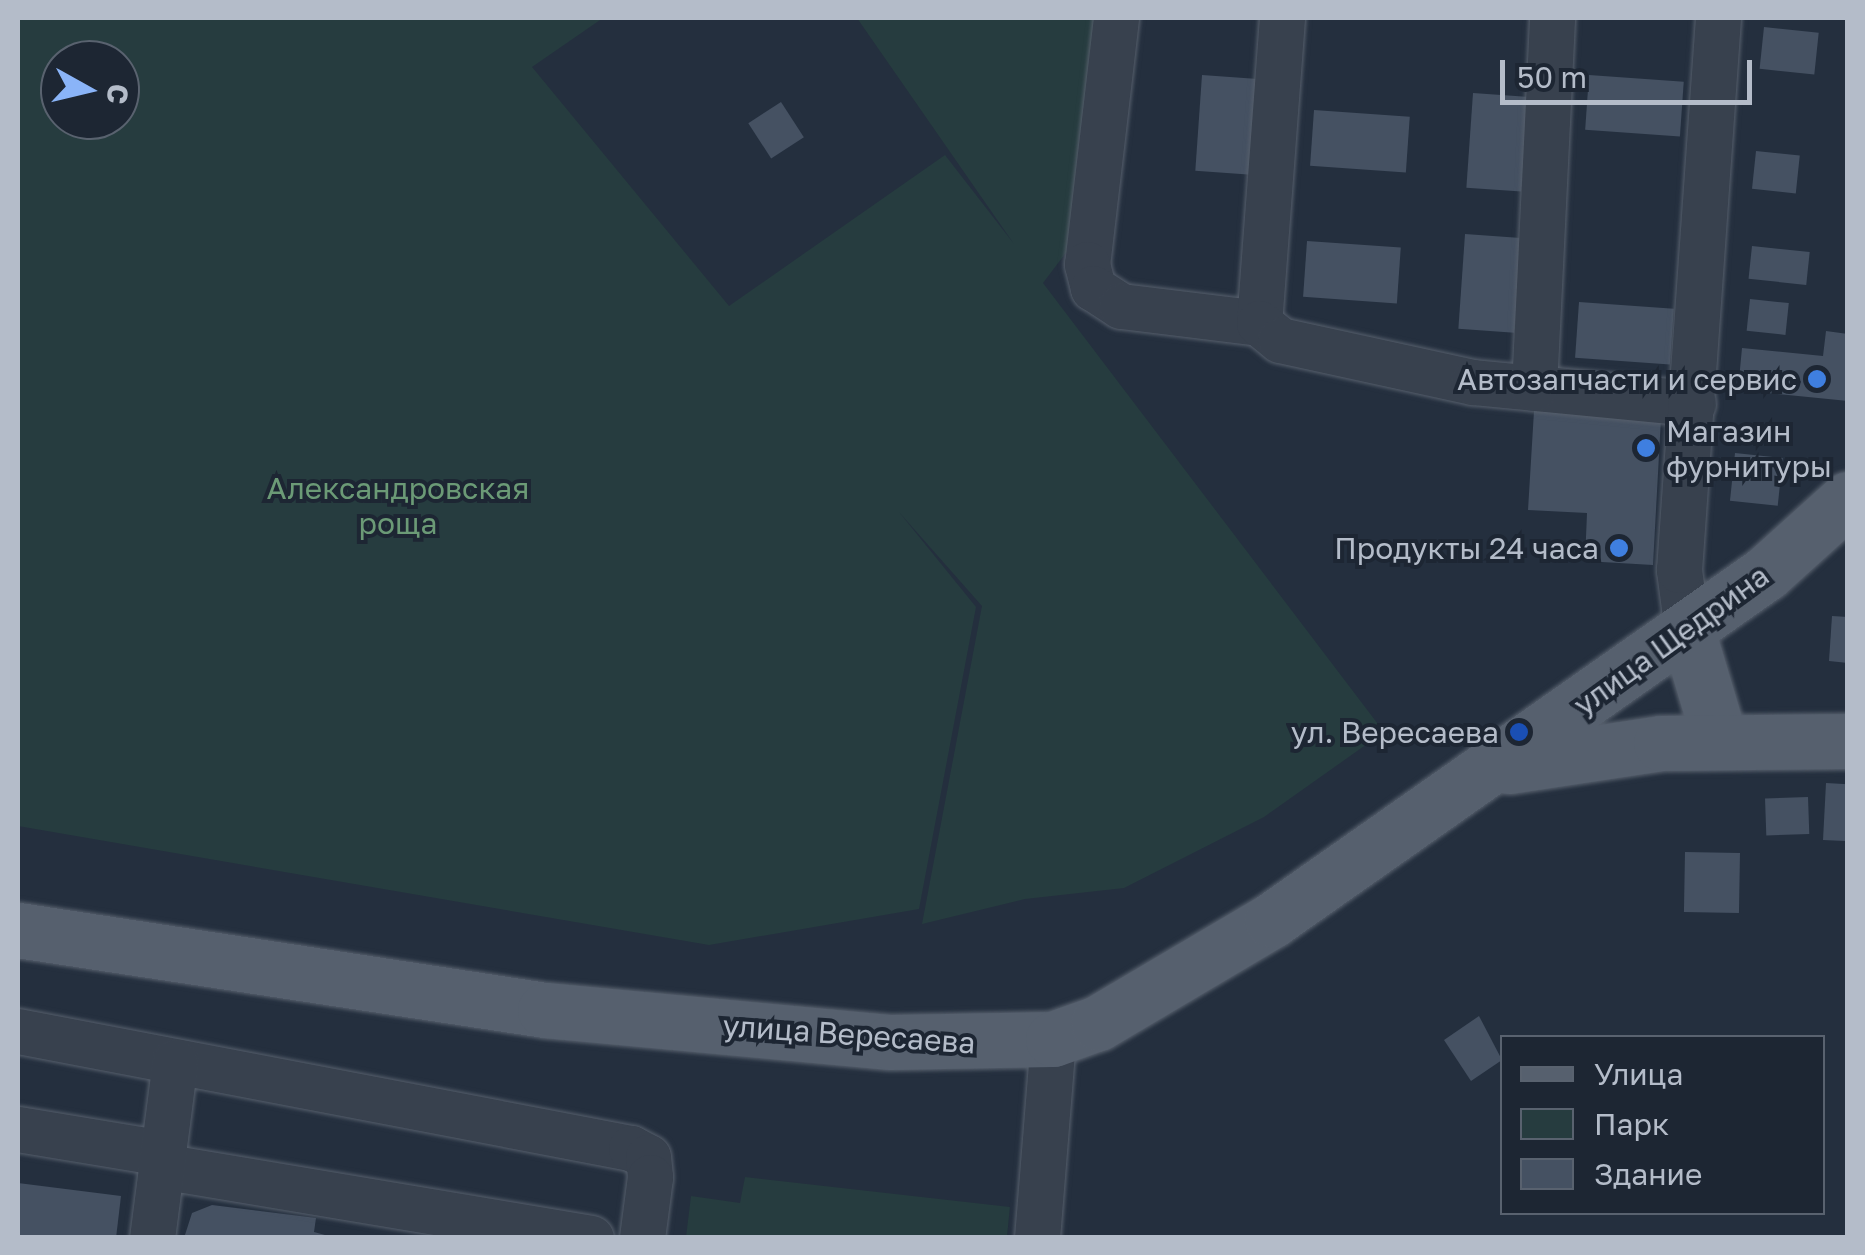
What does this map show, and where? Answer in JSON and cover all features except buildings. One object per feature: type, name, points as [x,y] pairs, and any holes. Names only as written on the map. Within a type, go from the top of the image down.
[{"type":"main road","name":"улица Щедрина","points":[[1487,771],[1766,572],[1848,500]]},
{"type":"main road","points":[[1688,630],[1720,741]]},
{"type":"main road","name":"улица Вересаева","points":[[18,930],[545,1010],[892,1042],[1054,1039],[1098,1023],[1272,920],[1487,771],[1568,753],[1720,741],[1848,741]]},
{"type":"street","points":[[1116,18],[1087,264],[1094,288],[1121,306],[1259,322],[1280,340],[1348,358],[1534,388],[1693,404]]},
{"type":"street","points":[[1259,322],[1282,18]]},
{"type":"street","points":[[1534,388],[1552,18]]},
{"type":"street","points":[[1688,630],[1679,570],[1718,18]]},
{"type":"street","points":[[18,1032],[631,1148],[648,1157],[650,1177],[642,1238]]},
{"type":"street","points":[[1036,1238],[1054,1039]]},
{"type":"street","points":[[152,1238],[175,1061]]},
{"type":"street","points":[[18,1129],[162,1160],[591,1238]]},
{"type":"green space","name":"Александровская роща","points":[[18,18],[603,18],[532,67],[729,306],[945,155],[1014,244],[857,18],[1102,18],[1074,242],[1043,283],[1384,732],[1264,817],[1124,888],[1025,899],[922,924],[982,606],[899,512],[976,607],[919,909],[709,945],[18,826]]},
{"type":"green space","points":[[745,1177],[1010,1207],[1007,1237],[686,1237],[691,1196],[740,1203]]},
{"type":"place","name":"Автозапчасти и сервис","points":[[1817,379]]},
{"type":"place","name":"Магазин фурнитуры","points":[[1646,448]]},
{"type":"place","name":"Продукты 24 часа","points":[[1619,548]]},
{"type":"place","name":"ул. Вересаева","points":[[1519,732]]}]
